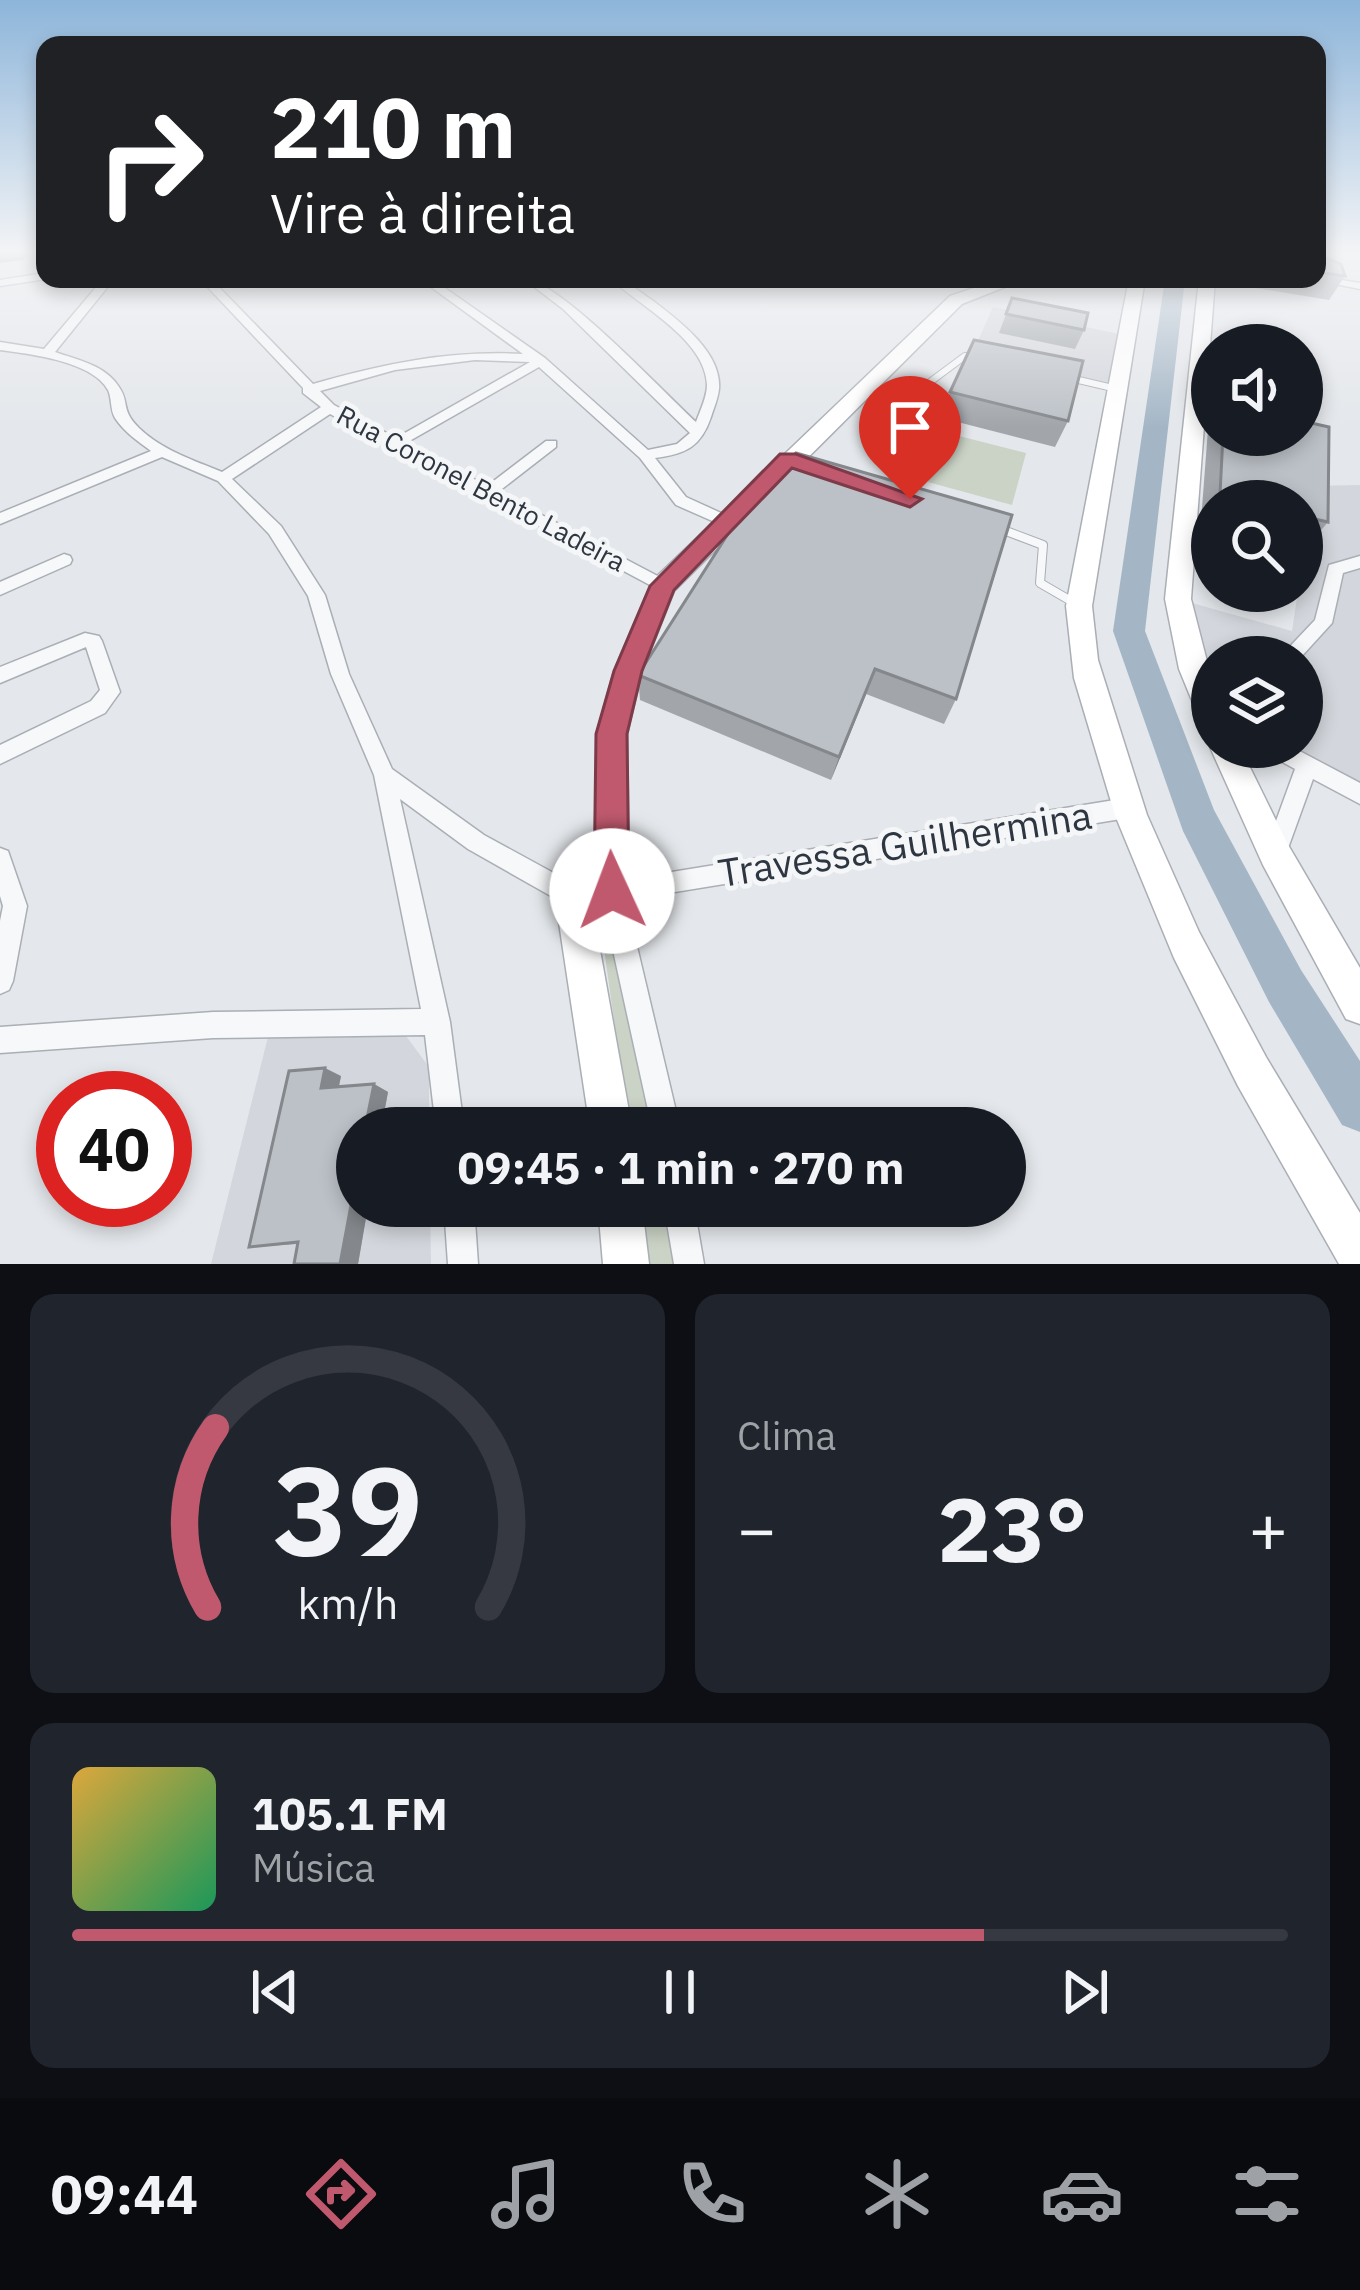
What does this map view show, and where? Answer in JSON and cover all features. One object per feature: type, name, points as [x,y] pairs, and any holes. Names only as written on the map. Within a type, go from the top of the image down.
[{"type":"street","points":[[46,352],[85,309]]},
{"type":"street","name":"Rua Coronel Bento Ladeira","points":[[233,309],[329,409],[663,586]]},
{"type":"street","points":[[468,309],[540,360],[625,436],[681,501],[726,522]]},
{"type":"street","points":[[568,309],[699,433]]},
{"type":"street","points":[[645,455],[674,452],[692,444],[714,386],[706,357],[651,309]]},
{"type":"street","points":[[609,1107],[592,893],[612,734],[628,671],[663,586],[726,522],[799,463],[947,309]]},
{"type":"street","points":[[1131,309],[1079,606],[1078,643],[1127,808],[1270,1107],[1360,1255]]},
{"type":"street","points":[[1191,636],[1178,598],[1204,309]]},
{"type":"street","points":[[0,346],[46,352],[97,371],[115,389],[120,416],[162,452],[223,478],[275,530],[316,596],[340,674],[383,775],[437,1022],[447,1107]]},
{"type":"street","points":[[308,390],[413,358],[467,353],[540,360]]},
{"type":"street","points":[[393,445],[540,360]]},
{"type":"street","points":[[223,478],[329,409]]},
{"type":"street","points":[[487,494],[551,444]]},
{"type":"street","points":[[0,519],[162,452]]},
{"type":"street","points":[[0,589],[64,560]]},
{"type":"street","points":[[1310,636],[1323,623],[1335,569],[1360,562]]},
{"type":"street","points":[[0,676],[74,641],[93,641],[110,692],[98,707],[0,755]]},
{"type":"street","points":[[1235,768],[1275,854],[1360,1004]]},
{"type":"street","points":[[1275,854],[1305,768]]},
{"type":"street","points":[[1312,768],[1360,794]]},
{"type":"street","points":[[383,775],[476,842],[592,893],[659,1107]]},
{"type":"street","name":"Travessa Guilhermina","points":[[592,893],[1127,808]]},
{"type":"street","points":[[0,859],[8,910],[0,981]]},
{"type":"street","points":[[0,1040],[213,1025],[437,1022]]},
{"type":"street","points":[[461,1227],[464,1264]]},
{"type":"street","points":[[622,1227],[626,1264]]},
{"type":"street","points":[[683,1227],[689,1264]]},
{"type":"lane","points":[[930,382],[967,355],[991,360]]},
{"type":"lane","points":[[1054,374],[1117,389]]},
{"type":"lane","points":[[989,524],[1043,544],[1040,583],[1079,606]]},
{"type":"shaded area","points":[[992,309],[1119,334],[1109,385],[972,354]]},
{"type":"shaded area","points":[[947,433],[1026,453],[1012,505],[928,482]]},
{"type":"shaded area","points":[[1360,485],[1360,794],[1312,768],[1323,768],[1323,636],[1191,636],[1191,643],[1178,599],[1191,603],[1191,612],[1224,612],[1292,631],[1295,612],[1323,612],[1323,486]]},
{"type":"shaded area","points":[[610,908],[648,1107],[626,1107],[602,934]]},
{"type":"shaded area","points":[[406,1036],[429,1067],[429,1107],[336,1107],[336,1227],[430,1227],[431,1264],[211,1264],[268,1037]]},
{"type":"shaded area","points":[[641,1227],[670,1227],[675,1264],[645,1264]]},
{"type":"building","points":[[1008,309],[1088,313],[1084,330],[1006,314]]},
{"type":"building","points":[[974,340],[1083,361],[1068,421],[950,392]]},
{"type":"building","points":[[1323,426],[1329,427],[1328,522],[1323,521],[1323,480],[1221,480],[1222,456],[1323,456]]},
{"type":"building","points":[[796,453],[1012,515],[956,699],[875,669],[839,757],[638,675],[754,493]]},
{"type":"building","points":[[325,1068],[321,1088],[374,1084],[369,1107],[336,1107],[336,1227],[347,1227],[340,1264],[294,1264],[298,1242],[249,1247],[289,1071]]},
{"type":"waterway","points":[[1171,309],[1129,631],[1197,818],[1285,986],[1360,1107]]},
{"type":"route","points":[[612,891],[612,734],[628,671],[663,586],[788,459],[910,499]]}]
